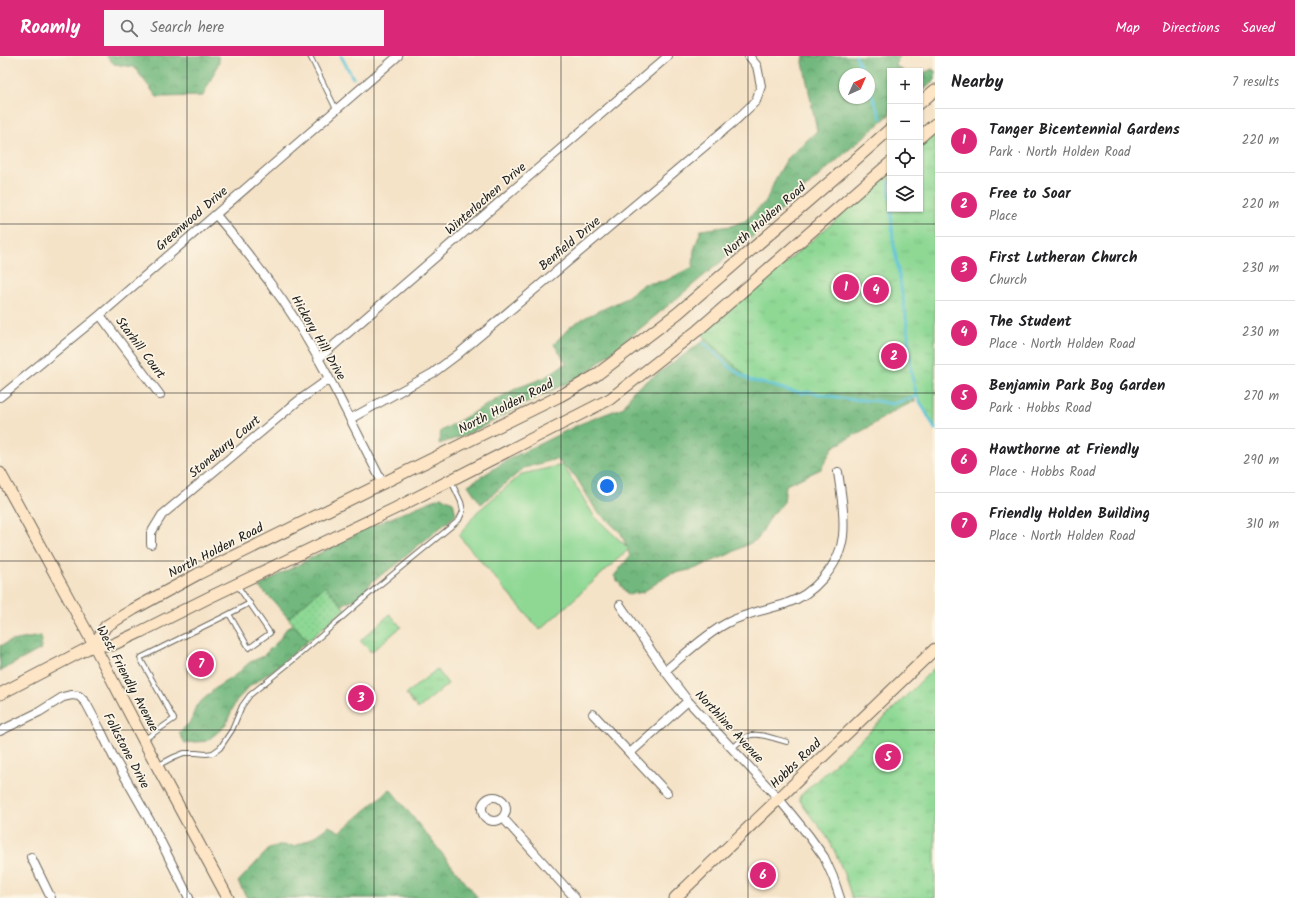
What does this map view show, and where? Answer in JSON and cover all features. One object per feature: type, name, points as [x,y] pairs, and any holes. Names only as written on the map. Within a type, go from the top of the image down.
[{"type":"main road","points":[[923,100],[935,90]]},
{"type":"main road","points":[[923,134],[935,124]]},
{"type":"main road","name":"North Holden Road","points":[[94,645],[106,626],[198,574],[560,396],[595,376],[678,313],[887,132]]},
{"type":"main road","points":[[0,694],[94,645],[112,645],[396,508],[610,399],[698,330],[887,166]]},
{"type":"main road","name":"West Friendly Avenue","points":[[0,473],[94,645],[228,898]]},
{"type":"main road","name":"Hobbs Road","points":[[675,898],[935,649]]},
{"type":"street","name":"Greenwood Drive","points":[[0,398],[100,315],[398,56]]},
{"type":"street","name":"Winterlochen Drive","points":[[318,359],[668,56]]},
{"type":"street","name":"Benfield Drive","points":[[350,419],[433,373],[457,355],[736,120],[756,101],[760,86],[758,66],[749,56]]},
{"type":"street","name":"Hickory Hill Drive","points":[[216,215],[239,242],[283,302],[329,379],[383,484]]},
{"type":"street","name":"Starhill Court","points":[[100,315],[160,395]]},
{"type":"street","name":"Stonebury Court","points":[[151,544],[151,533],[162,515],[280,416],[329,379]]},
{"type":"street","points":[[664,671],[713,631],[726,623],[746,614],[795,600],[814,588],[825,576],[839,553],[843,537],[843,519],[838,472]]},
{"type":"street","name":"Northline Avenue","points":[[620,605],[664,671],[688,701],[779,799],[809,836],[824,857],[840,898]]},
{"type":"street","name":"Folkstone Drive","points":[[0,731],[63,697],[72,695],[79,696],[86,703],[101,730],[113,756],[154,828],[189,898]]},
{"type":"street","points":[[630,753],[688,701]]},
{"type":"street","points":[[593,714],[667,793]]},
{"type":"street","points":[[503,818],[575,898]]},
{"type":"street","points":[[31,857],[51,898]]},
{"type":"lane","points":[[310,56],[336,109]]},
{"type":"lane","points":[[157,766],[184,753],[206,754],[213,753],[220,748],[232,730],[242,706],[250,695],[292,662],[376,588],[459,520],[463,511],[461,502],[451,480]]},
{"type":"lane","points":[[229,614],[249,648],[270,633],[237,584]]},
{"type":"lane","points":[[143,740],[174,719],[140,658],[250,603]]},
{"type":"lane","points":[[732,748],[747,736],[752,735],[787,742]]},
{"type":"green space","points":[[106,56],[218,56],[219,62],[203,96],[157,97],[134,67],[114,64]]},
{"type":"green space","points":[[804,56],[899,56],[895,65],[900,68],[887,68],[887,117],[813,181],[750,239],[584,375],[466,435],[439,444],[441,431],[517,388],[544,378],[566,363],[554,344],[571,326],[588,316],[623,300],[644,284],[665,281],[693,267],[694,250],[701,230],[731,226],[745,221],[766,201],[776,178],[787,159],[817,131],[803,62]]},
{"type":"green space","points":[[932,69],[935,71],[935,80],[923,90],[923,74]]},
{"type":"green space","points":[[935,135],[935,429],[916,396],[802,393],[750,380],[702,334],[887,177],[887,212],[923,212],[923,145]]},
{"type":"green space","points":[[746,303],[909,375],[915,401],[892,412],[833,447],[821,469],[786,485],[784,502],[771,516],[758,539],[727,555],[694,569],[670,574],[643,592],[628,595],[614,576],[630,556],[621,533],[596,510],[576,477],[556,459],[524,468],[481,504],[468,485],[511,458],[580,424],[624,407],[633,391],[694,348]]},
{"type":"green space","points":[[563,465],[594,516],[629,549],[540,630],[459,536],[477,512],[522,474]]},
{"type":"green space","points":[[441,497],[453,502],[456,515],[395,566],[375,579],[358,597],[342,605],[325,586],[288,618],[259,587],[367,528]]},
{"type":"green space","points":[[325,585],[345,609],[308,641],[288,618]]},
{"type":"green space","points":[[390,614],[401,627],[371,652],[360,641]]},
{"type":"green space","points":[[293,624],[308,641],[276,668],[250,686],[236,701],[225,726],[207,741],[185,743],[179,733],[191,721],[196,706],[217,687],[237,674],[250,662],[262,657],[279,640],[286,629]]},
{"type":"green space","points":[[41,636],[41,649],[0,671],[0,646],[11,641]]},
{"type":"green space","points":[[935,667],[935,898],[852,898],[835,852],[827,837],[799,799],[801,795],[883,719]]},
{"type":"green space","points":[[437,669],[448,684],[418,709],[406,694]]},
{"type":"green space","points":[[390,789],[478,898],[247,898],[238,882],[269,849],[279,845],[295,846],[309,840],[329,826],[340,832]]},
{"type":"waterway","points":[[341,56],[353,78]]},
{"type":"waterway","points":[[856,56],[861,68]]},
{"type":"waterway","points":[[875,103],[881,118]]},
{"type":"waterway","points":[[891,212],[893,240],[906,316],[912,377],[917,396],[935,429]]},
{"type":"waterway","points":[[704,343],[732,369],[750,380],[787,390],[892,404],[917,396]]},
{"type":"place","name":"Tanger Bicentennial Gardens","points":[[846,287]]},
{"type":"place","name":"The Student","points":[[876,290]]},
{"type":"place","name":"Free to Soar","points":[[894,356]]},
{"type":"place","name":"Friendly Holden Building","points":[[201,664]]},
{"type":"place","name":"First Lutheran Church","points":[[361,698]]},
{"type":"place","name":"Benjamin Park Bog Garden","points":[[888,757]]},
{"type":"place","name":"Hawthorne at Friendly","points":[[763,875]]}]
